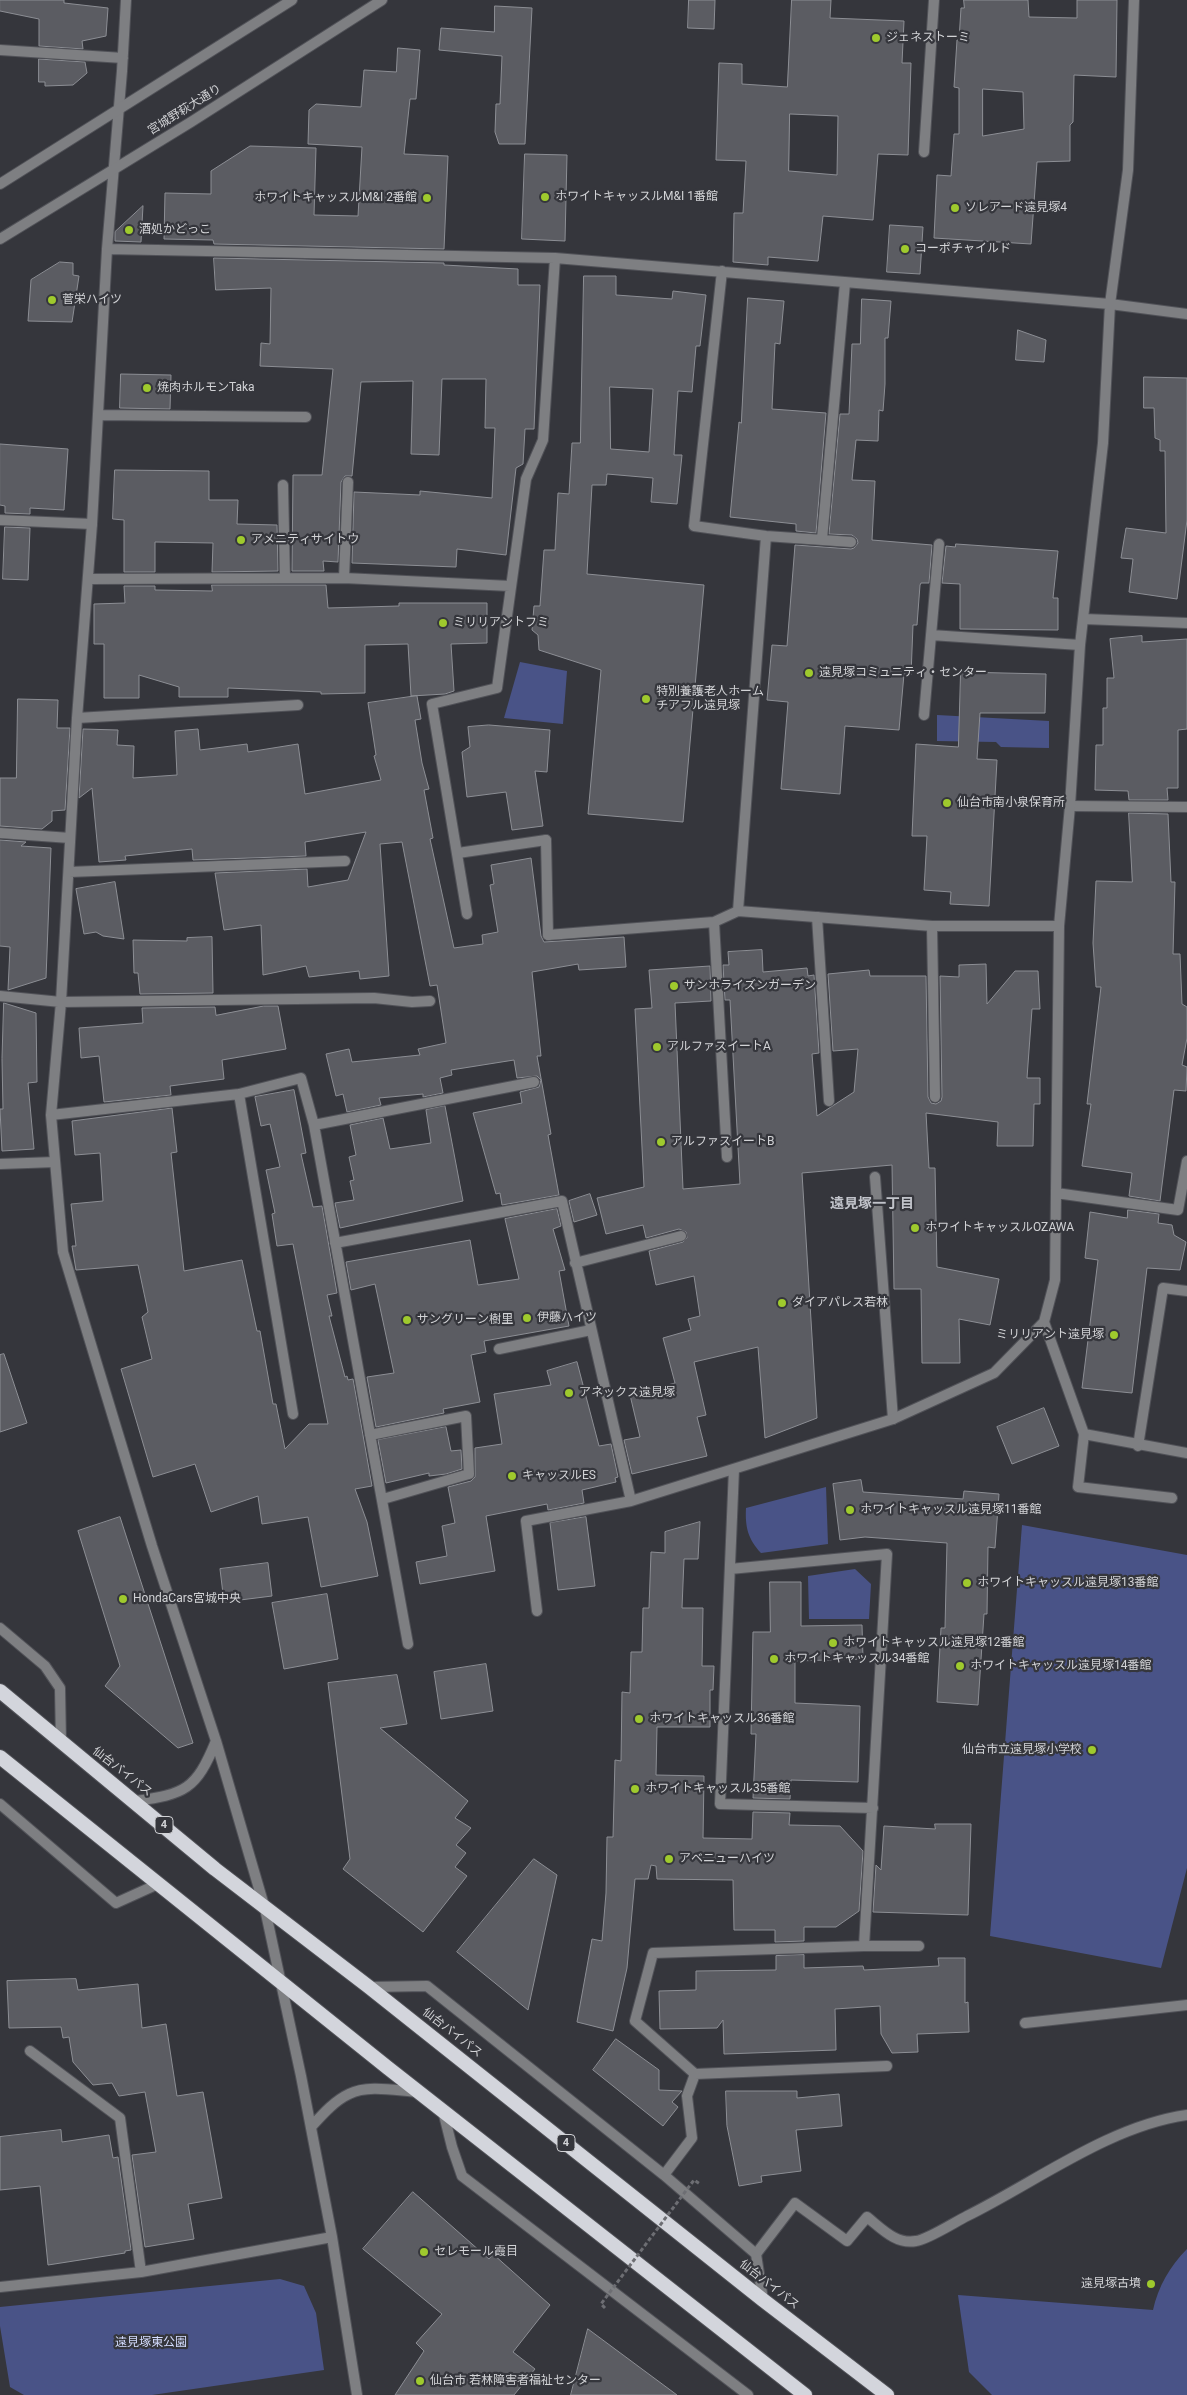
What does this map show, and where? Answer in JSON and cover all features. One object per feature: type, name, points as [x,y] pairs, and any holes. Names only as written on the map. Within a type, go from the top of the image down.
[{"type":"highway","name":"仙台バイパス","points":[[0,1691],[265,1909],[370,1987],[763,2300],[887,2395]]},
{"type":"highway","points":[[0,1757],[418,2092],[805,2395]]},
{"type":"street","points":[[126,0],[107,249],[89,579],[77,718],[70,838],[70,872],[51,1115],[54,1162],[63,1252],[152,1546],[216,1741],[265,1909],[332,2237],[357,2395]]},
{"type":"street","points":[[0,184],[165,82],[292,0]]},
{"type":"street","name":"宮城野萩大通り","points":[[0,239],[382,0]]},
{"type":"street","points":[[924,152],[934,0]]},
{"type":"street","points":[[537,1611],[526,1522],[631,1501],[893,1419],[994,1372],[1044,1322],[1056,1280],[1059,926],[1070,806],[1080,645],[1102,443],[1110,304],[1128,170],[1134,0]]},
{"type":"street","points":[[0,50],[123,58]]},
{"type":"street","points":[[107,249],[555,258],[1110,304],[1187,314]]},
{"type":"street","points":[[467,914],[432,704],[497,688],[526,479],[543,440],[555,258]]},
{"type":"street","points":[[722,271],[694,526],[766,536],[851,542]]},
{"type":"street","points":[[822,539],[846,283]]},
{"type":"street","points":[[98,414],[306,417]]},
{"type":"street","points":[[344,578],[348,482]]},
{"type":"street","points":[[284,485],[285,578]]},
{"type":"street","points":[[0,520],[92,524]]},
{"type":"street","points":[[738,911],[766,536]]},
{"type":"street","points":[[924,715],[939,544]]},
{"type":"street","points":[[89,579],[344,578],[510,586]]},
{"type":"street","points":[[1084,619],[1187,623]]},
{"type":"street","points":[[931,635],[1080,645]]},
{"type":"street","points":[[77,718],[298,705]]},
{"type":"street","points":[[1070,806],[1187,807]]},
{"type":"street","points":[[0,833],[70,838]]},
{"type":"street","points":[[458,853],[546,840],[548,934],[714,922],[738,911],[932,926],[1059,926]]},
{"type":"street","points":[[70,872],[345,861]]},
{"type":"street","points":[[817,917],[829,1101]]},
{"type":"street","points":[[714,922],[726,1157]]},
{"type":"street","points":[[932,926],[935,1097]]},
{"type":"street","points":[[0,996],[61,1002],[374,998],[412,1002],[430,1001]]},
{"type":"street","points":[[51,1115],[239,1094],[302,1078],[314,1125],[408,1644]]},
{"type":"street","points":[[314,1125],[534,1082]]},
{"type":"street","points":[[239,1094],[293,1414]]},
{"type":"street","points":[[1056,1193],[1178,1210],[1187,1161]]},
{"type":"street","points":[[0,1164],[54,1162]]},
{"type":"street","points":[[875,1178],[893,1419]]},
{"type":"street","points":[[335,1243],[562,1201],[631,1501]]},
{"type":"street","points":[[576,1264],[681,1236]]},
{"type":"street","points":[[1138,1446],[1163,1288],[1187,1291]]},
{"type":"street","points":[[1044,1322],[1084,1434],[1078,1487],[1172,1498]]},
{"type":"street","points":[[499,1349],[591,1330]]},
{"type":"street","points":[[370,1435],[466,1416],[469,1474],[383,1499]]},
{"type":"street","points":[[1084,1434],[1138,1446],[1187,1453]]},
{"type":"street","points":[[734,1469],[720,1804],[873,1808]]},
{"type":"street","points":[[730,1569],[887,1554],[864,1946]]},
{"type":"street","points":[[0,1628],[45,1666],[60,1688],[61,1743]]},
{"type":"street","points":[[135,1801],[172,1795],[189,1787],[208,1759],[216,1741]]},
{"type":"street","points":[[0,1804],[116,1903],[158,1884]]},
{"type":"street","points":[[887,2066],[695,2074],[635,2021],[653,1953],[919,1946]]},
{"type":"street","points":[[370,1987],[427,1986],[664,2175],[756,2254],[763,2300]]},
{"type":"street","points":[[1025,2023],[1187,2004]]},
{"type":"street","points":[[30,2051],[120,2118],[141,2272]]},
{"type":"street","points":[[664,2175],[692,2138],[687,2096],[695,2074]]},
{"type":"street","points":[[311,2127],[334,2103],[350,2093],[370,2089],[418,2092]]},
{"type":"street","points":[[444,2111],[452,2147],[462,2176],[748,2395]]},
{"type":"street","points":[[756,2254],[795,2203],[847,2241],[867,2216],[897,2240],[916,2242],[1005,2197],[1098,2145],[1137,2129],[1187,2115]]},
{"type":"street","points":[[0,2287],[141,2272],[332,2237]]},
{"type":"path","points":[[605,2308],[601,2304],[694,2180],[700,2184]]},
{"type":"green space","points":[[520,662],[567,671],[563,724],[504,718]]},
{"type":"green space","points":[[937,715],[1049,721],[1049,748],[1001,747],[996,742],[937,741]]},
{"type":"green space","points":[[826,1487],[828,1544],[761,1553],[753,1543],[748,1532],[746,1508]]},
{"type":"green space","name":"仙台市立遠見塚小学校","points":[[1022,1525],[1187,1555],[1187,1868],[1161,1968],[990,1936]]},
{"type":"green space","points":[[855,1569],[871,1584],[869,1619],[809,1619],[808,1576]]},
{"type":"green space","points":[[1187,2249],[1187,2395],[992,2395],[969,2372],[958,2295],[1153,2310],[1158,2293],[1166,2277],[1175,2262]]},
{"type":"green space","name":"遠見塚東公園","points":[[280,2279],[304,2286],[316,2313],[324,2370],[152,2395],[24,2395],[10,2387],[0,2326],[0,2307]]},
{"type":"building","points":[[0,0],[64,0],[64,3],[108,8],[106,36],[82,41],[83,49],[39,46],[39,19],[0,11]]},
{"type":"building","points":[[689,0],[715,0],[714,29],[688,28]]},
{"type":"building","points":[[792,0],[831,0],[830,18],[904,21],[902,63],[911,63],[908,155],[878,154],[873,220],[823,216],[818,261],[768,257],[768,265],[733,262],[734,213],[743,213],[746,161],[716,160],[719,63],[742,64],[742,84],[787,87]],"holes":[[[790,114],[838,116],[837,175],[789,171]]]},
{"type":"building","points":[[964,0],[1028,0],[1029,17],[1077,18],[1077,0],[1117,0],[1116,77],[1074,75],[1073,122],[1070,125],[1070,161],[1037,162],[1031,244],[934,238],[937,175],[951,176],[954,134],[959,134],[959,88],[954,87],[961,8],[964,8]],"holes":[[[983,89],[1023,92],[1024,129],[983,136]]]},
{"type":"building","points":[[495,6],[532,8],[525,144],[499,144],[495,132],[496,104],[500,104],[502,56],[439,50],[441,28],[494,32]]},
{"type":"building","points":[[398,48],[420,50],[416,99],[410,99],[404,154],[448,156],[444,249],[214,244],[213,240],[164,239],[165,193],[211,194],[211,171],[250,146],[316,148],[314,215],[358,216],[362,147],[308,144],[309,110],[316,104],[361,107],[364,70],[396,72]]},
{"type":"building","points":[[39,59],[85,62],[87,73],[73,85],[45,86],[45,82],[39,82]]},
{"type":"building","name":"ホワイトキャッスルM&I 1番館","points":[[525,154],[567,155],[565,241],[522,239]]},
{"type":"building","points":[[143,206],[141,242],[115,241],[115,232]]},
{"type":"building","name":"コーポチャイルド","points":[[890,225],[923,227],[920,274],[887,272]]},
{"type":"building","points":[[214,258],[444,263],[444,265],[518,269],[518,285],[540,285],[534,429],[525,429],[523,464],[516,468],[506,555],[457,549],[456,567],[352,563],[354,492],[420,495],[420,491],[492,498],[495,428],[485,428],[486,379],[442,379],[439,455],[411,454],[413,381],[361,382],[352,476],[345,476],[341,482],[338,562],[323,561],[324,571],[292,571],[293,475],[322,475],[333,369],[260,366],[261,343],[270,344],[271,288],[216,290]]},
{"type":"building","name":"菅栄ハイツ","points":[[60,262],[73,263],[73,275],[79,276],[72,322],[28,321],[31,280]]},
{"type":"building","points":[[584,276],[616,276],[616,295],[672,299],[673,291],[706,295],[700,346],[696,346],[692,392],[678,391],[674,455],[682,455],[677,504],[651,502],[653,478],[607,474],[606,485],[592,485],[587,574],[704,585],[683,822],[588,814],[601,670],[539,650],[538,635],[532,630],[534,606],[540,606],[544,550],[555,550],[558,493],[569,494],[572,443],[580,443]],"holes":[[[610,387],[653,389],[649,452],[611,449]]]},
{"type":"building","points":[[748,298],[784,301],[780,344],[775,343],[772,409],[826,413],[816,533],[796,531],[796,524],[730,517],[739,422],[741,423]]},
{"type":"building","points":[[862,299],[891,301],[888,338],[885,338],[885,384],[883,411],[879,410],[878,441],[856,440],[852,480],[875,481],[872,540],[932,545],[929,583],[921,583],[920,585],[917,625],[913,625],[911,675],[904,674],[899,730],[845,726],[840,794],[781,789],[788,702],[767,700],[772,645],[787,646],[795,545],[851,549],[858,543],[857,539],[852,535],[829,534],[840,414],[849,414],[852,344],[860,344]]},
{"type":"building","points":[[1018,330],[1046,340],[1044,362],[1016,360]]},
{"type":"building","points":[[121,374],[171,375],[170,409],[120,408]]},
{"type":"building","points":[[1144,377],[1187,378],[1187,520],[1177,599],[1129,592],[1133,559],[1121,558],[1126,528],[1166,533],[1165,451],[1160,451],[1160,440],[1155,438],[1154,408],[1144,408]]},
{"type":"building","points":[[0,444],[68,449],[64,510],[30,508],[30,514],[5,513],[5,506],[0,505]]},
{"type":"building","points":[[115,470],[209,471],[209,500],[238,500],[237,524],[277,525],[278,571],[212,572],[213,543],[155,542],[155,572],[124,572],[124,520],[113,519]]},
{"type":"building","points":[[5,527],[30,528],[28,580],[3,579]]},
{"type":"building","points":[[956,544],[1058,551],[1053,598],[1058,598],[1058,630],[960,629],[960,584],[942,583],[946,546],[955,547]]},
{"type":"building","points":[[212,585],[326,585],[328,608],[399,606],[399,603],[487,603],[487,643],[451,644],[454,691],[445,694],[411,696],[408,644],[365,645],[365,693],[321,694],[321,692],[228,688],[228,697],[179,697],[179,687],[139,675],[139,698],[104,698],[104,644],[94,644],[94,604],[125,603],[124,586],[155,586],[155,590],[212,591]]},
{"type":"building","points":[[1142,636],[1142,642],[1187,639],[1187,729],[1178,730],[1178,788],[1167,788],[1168,800],[1129,800],[1128,791],[1095,790],[1096,745],[1103,745],[1103,708],[1107,708],[1107,678],[1114,678],[1110,639]]},
{"type":"building","points":[[961,672],[1046,674],[1045,713],[980,713],[977,759],[997,760],[989,906],[950,904],[951,892],[924,890],[927,836],[912,836],[916,744],[958,747]]},
{"type":"building","points":[[417,696],[421,719],[415,720],[422,763],[429,789],[424,790],[433,838],[430,839],[454,948],[483,944],[482,935],[498,932],[490,885],[494,884],[491,865],[531,858],[541,936],[544,942],[624,937],[626,967],[579,970],[578,964],[532,972],[541,1056],[537,1056],[551,1134],[548,1135],[559,1195],[502,1205],[500,1193],[496,1194],[473,1113],[522,1103],[520,1092],[539,1087],[541,1080],[537,1076],[517,1078],[514,1060],[451,1070],[452,1075],[440,1078],[443,1093],[423,1097],[423,1094],[379,1098],[381,1105],[347,1112],[343,1094],[336,1096],[326,1054],[349,1049],[352,1062],[420,1055],[418,1049],[446,1043],[437,985],[430,986],[402,842],[380,844],[389,976],[360,979],[359,971],[309,977],[306,966],[263,975],[261,925],[224,930],[215,873],[307,869],[308,887],[348,880],[366,832],[305,842],[306,856],[193,860],[192,849],[125,856],[126,860],[99,862],[92,788],[79,798],[83,729],[118,730],[117,745],[134,746],[133,778],[177,775],[175,731],[198,729],[200,750],[247,744],[248,752],[298,744],[305,794],[381,780],[374,756],[376,755],[368,703]]},
{"type":"building","points":[[18,699],[58,700],[57,728],[70,728],[65,810],[52,811],[52,821],[42,829],[0,826],[0,778],[16,778]]},
{"type":"building","points":[[489,725],[550,730],[547,772],[535,771],[543,826],[512,830],[506,792],[467,797],[462,752],[470,747],[468,727]]},
{"type":"building","points":[[1129,813],[1168,814],[1171,882],[1175,882],[1173,954],[1180,954],[1182,1004],[1187,1007],[1187,1038],[1182,1065],[1187,1067],[1186,1091],[1174,1090],[1160,1201],[1129,1196],[1132,1173],[1082,1166],[1091,1104],[1087,1104],[1101,987],[1096,987],[1093,943],[1096,881],[1132,882]]},
{"type":"building","points":[[0,840],[26,842],[21,846],[51,848],[46,978],[8,990],[10,947],[0,946]]},
{"type":"building","points":[[115,882],[124,939],[103,936],[96,932],[84,934],[76,889]]},
{"type":"building","points":[[212,937],[213,993],[140,994],[138,973],[134,973],[133,940],[187,941],[187,938]]},
{"type":"building","points":[[762,950],[763,972],[807,968],[808,976],[814,975],[819,1053],[812,1054],[817,1116],[854,1092],[858,1049],[833,1051],[828,974],[869,970],[870,976],[926,976],[928,1097],[931,1103],[936,1104],[941,1101],[942,1097],[940,976],[959,977],[959,965],[986,964],[987,1004],[1015,971],[1038,971],[1040,1009],[1032,1009],[1027,1078],[1040,1078],[1040,1104],[1034,1104],[1033,1146],[997,1146],[998,1122],[926,1113],[929,1168],[935,1168],[937,1267],[999,1279],[990,1325],[959,1319],[960,1363],[922,1363],[921,1289],[894,1289],[892,1165],[802,1173],[817,1418],[765,1438],[758,1347],[694,1362],[706,1415],[697,1417],[707,1456],[632,1474],[624,1440],[640,1437],[630,1395],[675,1383],[663,1338],[691,1330],[688,1319],[700,1316],[694,1276],[656,1285],[649,1251],[683,1242],[687,1238],[686,1232],[679,1229],[646,1238],[643,1225],[606,1234],[597,1198],[644,1187],[635,1009],[652,1008],[649,970],[710,966],[711,1001],[675,1003],[683,1189],[740,1184],[730,1000],[725,1000],[723,965],[729,965],[728,952]]},
{"type":"building","points":[[4,1003],[36,1013],[37,1082],[28,1083],[34,1149],[2,1151],[0,1109],[3,1109]]},
{"type":"building","points":[[264,1006],[278,1006],[286,1049],[222,1060],[224,1079],[170,1086],[171,1095],[104,1102],[99,1056],[81,1058],[79,1028],[143,1023],[142,1008],[215,1007],[216,1015]]},
{"type":"building","points":[[294,1090],[306,1153],[301,1154],[313,1207],[322,1206],[337,1293],[327,1295],[332,1316],[329,1316],[345,1377],[347,1376],[348,1380],[353,1379],[372,1486],[355,1489],[367,1522],[378,1576],[321,1587],[308,1517],[262,1524],[258,1496],[211,1512],[195,1464],[153,1477],[121,1369],[152,1359],[142,1317],[148,1312],[138,1265],[76,1270],[72,1246],[76,1246],[71,1204],[103,1201],[100,1153],[75,1155],[72,1121],[172,1108],[177,1152],[171,1153],[184,1271],[242,1260],[257,1331],[260,1331],[273,1404],[276,1404],[285,1449],[309,1424],[328,1424],[293,1244],[277,1246],[272,1214],[275,1213],[266,1170],[280,1167],[270,1124],[261,1126],[255,1097]]},
{"type":"building","points":[[445,1106],[463,1201],[340,1228],[335,1203],[354,1200],[350,1181],[354,1180],[349,1157],[356,1155],[350,1125],[383,1118],[390,1149],[431,1143],[426,1110]]},
{"type":"building","points":[[590,1194],[597,1215],[574,1222],[569,1201]]},
{"type":"building","points":[[557,1209],[561,1226],[553,1229],[565,1270],[559,1271],[569,1326],[484,1341],[486,1352],[471,1355],[480,1402],[443,1409],[444,1413],[376,1427],[367,1377],[394,1373],[375,1284],[351,1290],[346,1262],[470,1240],[478,1285],[519,1279],[505,1219]]},
{"type":"building","points":[[1128,1210],[1159,1214],[1158,1223],[1172,1225],[1174,1235],[1186,1242],[1180,1270],[1147,1268],[1132,1393],[1082,1388],[1098,1260],[1085,1258],[1090,1212],[1127,1218]]},
{"type":"building","points":[[4,1354],[27,1423],[0,1432],[0,1355]]},
{"type":"building","points":[[577,1362],[599,1446],[611,1444],[618,1477],[615,1478],[616,1482],[582,1490],[584,1503],[548,1510],[547,1504],[486,1516],[495,1571],[420,1584],[416,1562],[447,1556],[442,1526],[455,1523],[448,1487],[471,1481],[475,1477],[475,1448],[502,1444],[494,1394],[551,1385],[547,1371]]},
{"type":"building","points":[[1044,1408],[1059,1446],[1012,1464],[997,1427]]},
{"type":"building","points":[[446,1427],[451,1451],[461,1450],[462,1469],[446,1474],[429,1476],[429,1473],[386,1483],[378,1440]]},
{"type":"building","points":[[861,1480],[863,1492],[963,1499],[964,1491],[999,1494],[995,1548],[988,1547],[987,1614],[984,1614],[978,1705],[937,1702],[941,1628],[945,1628],[947,1543],[865,1537],[840,1540],[833,1484]]},
{"type":"building","name":"HondaCars宮城中央","points":[[120,1517],[193,1743],[178,1748],[105,1686],[120,1666],[78,1531]]},
{"type":"building","points":[[586,1517],[595,1586],[558,1590],[550,1523]]},
{"type":"building","points":[[700,1522],[698,1559],[684,1559],[682,1608],[703,1608],[702,1666],[714,1666],[713,1690],[710,1690],[710,1727],[657,1727],[656,1775],[704,1776],[703,1838],[752,1839],[753,1812],[790,1813],[789,1825],[840,1826],[863,1851],[859,1911],[836,1927],[804,1927],[804,1941],[775,1942],[775,1930],[734,1930],[733,1880],[657,1879],[656,1866],[651,1865],[648,1879],[635,1879],[627,1968],[613,2031],[577,2022],[592,1939],[602,1941],[606,1893],[607,1837],[613,1837],[615,1760],[621,1761],[622,1692],[630,1693],[631,1652],[642,1652],[643,1608],[649,1608],[651,1552],[665,1553],[665,1532]]},
{"type":"building","points":[[268,1563],[272,1596],[224,1602],[220,1569]]},
{"type":"building","points":[[770,1582],[801,1582],[801,1626],[862,1625],[863,1659],[795,1661],[795,1703],[860,1706],[858,1782],[791,1780],[790,1799],[753,1798],[756,1734],[751,1734],[753,1632],[770,1632]]},
{"type":"building","points":[[327,1594],[338,1659],[284,1669],[272,1603]]},
{"type":"building","points":[[486,1664],[493,1711],[441,1719],[434,1672]]},
{"type":"building","points":[[397,1675],[407,1724],[380,1728],[468,1801],[455,1818],[471,1828],[456,1845],[466,1853],[455,1867],[467,1876],[423,1932],[343,1869],[350,1859],[328,1683]]},
{"type":"building","points":[[935,1824],[971,1824],[968,1915],[873,1912],[876,1865],[881,1870],[884,1826],[935,1829]]},
{"type":"building","points":[[534,1859],[557,1875],[528,2010],[457,1952]]},
{"type":"building","points":[[804,1955],[804,1968],[863,1966],[864,1970],[939,1966],[938,1958],[965,1958],[965,2003],[968,2002],[969,2032],[917,2034],[918,2052],[892,2053],[881,2034],[880,2006],[835,2009],[836,2050],[724,2054],[723,2020],[717,2028],[660,2029],[659,1991],[696,1990],[696,1971],[776,1970],[776,1956]]},
{"type":"building","points":[[76,1979],[78,1990],[138,1984],[142,2028],[166,2024],[177,2096],[203,2092],[222,2198],[188,2204],[194,2239],[145,2247],[132,2155],[156,2152],[145,2092],[119,2096],[112,2083],[93,2085],[73,2062],[69,2037],[63,2038],[61,2027],[9,2028],[7,1981]]},
{"type":"building","points":[[616,2039],[659,2070],[659,2090],[682,2091],[672,2102],[678,2107],[663,2126],[593,2070]]},
{"type":"building","points":[[726,2091],[797,2091],[797,2098],[839,2094],[842,2126],[796,2130],[801,2171],[761,2176],[762,2182],[739,2186],[727,2126]]},
{"type":"building","points":[[61,2130],[62,2142],[109,2135],[113,2158],[118,2157],[131,2250],[125,2251],[125,2253],[48,2265],[40,2186],[0,2190],[0,2137]]},
{"type":"building","points":[[413,2192],[489,2259],[493,2254],[550,2305],[513,2352],[535,2369],[514,2395],[395,2395],[424,2351],[416,2343],[442,2314],[363,2249]]},
{"type":"building","points":[[588,2329],[677,2395],[571,2395]]},
{"type":"place","name":"ジェネストーミ","points":[[876,38]]},
{"type":"place","name":"ホワイトキャッスルM&I 1番館","points":[[545,197]]},
{"type":"place","name":"ホワイトキャッスルM&I 2番館","points":[[427,198]]},
{"type":"place","name":"ソレアード遠見塚4","points":[[955,208]]},
{"type":"place","name":"酒処かどっこ","points":[[129,230]]},
{"type":"place","name":"コーポチャイルド","points":[[905,249]]},
{"type":"place","name":"菅栄ハイツ","points":[[52,300]]},
{"type":"place","name":"焼肉ホルモンTaka","points":[[147,388]]},
{"type":"place","name":"アメニティサイトウ","points":[[241,540]]},
{"type":"place","name":"ミリリアントフミ","points":[[443,623]]},
{"type":"place","name":"遠見塚コミュニティ・センター","points":[[809,673]]},
{"type":"place","name":"特別養護老人ホーム チアフル遠見塚","points":[[646,699]]},
{"type":"place","name":"仙台市南小泉保育所","points":[[947,803]]},
{"type":"place","name":"サンホライズンガーデン","points":[[674,986]]},
{"type":"place","name":"アルファスイートA","points":[[657,1047]]},
{"type":"place","name":"アルファスイートB","points":[[661,1142]]},
{"type":"place","name":"ホワイトキャッスルOZAWA","points":[[915,1228]]},
{"type":"place","name":"ダイアパレス若林","points":[[782,1303]]},
{"type":"place","name":"伊藤ハイツ","points":[[527,1318]]},
{"type":"place","name":"サングリーン樹里","points":[[407,1320]]},
{"type":"place","name":"ミリリアント遠見塚","points":[[1114,1335]]},
{"type":"place","name":"アネックス遠見塚","points":[[569,1393]]},
{"type":"place","name":"キャッスルES","points":[[512,1476]]},
{"type":"place","name":"ホワイトキャッスル遠見塚11番館","points":[[850,1510]]},
{"type":"place","name":"ホワイトキャッスル遠見塚13番館","points":[[967,1583]]},
{"type":"place","name":"HondaCars宮城中央","points":[[123,1599]]},
{"type":"place","name":"ホワイトキャッスル遠見塚12番館","points":[[833,1643]]},
{"type":"place","name":"ホワイトキャッスル34番館","points":[[774,1659]]},
{"type":"place","name":"ホワイトキャッスル遠見塚14番館","points":[[960,1666]]},
{"type":"place","name":"ホワイトキャッスル36番館","points":[[639,1719]]},
{"type":"place","name":"仙台市立遠見塚小学校","points":[[1092,1750]]},
{"type":"place","name":"ホワイトキャッスル35番館","points":[[635,1789]]},
{"type":"place","name":"アベニューハイツ","points":[[669,1859]]},
{"type":"place","name":"セレモール霞目","points":[[424,2252]]},
{"type":"place","name":"遠見塚古墳","points":[[1151,2284]]},
{"type":"place","name":"仙台市 若林障害者福祉センター","points":[[420,2381]]},
{"type":"district","name":"遠見塚一丁目","points":[[872,1204]]}]
